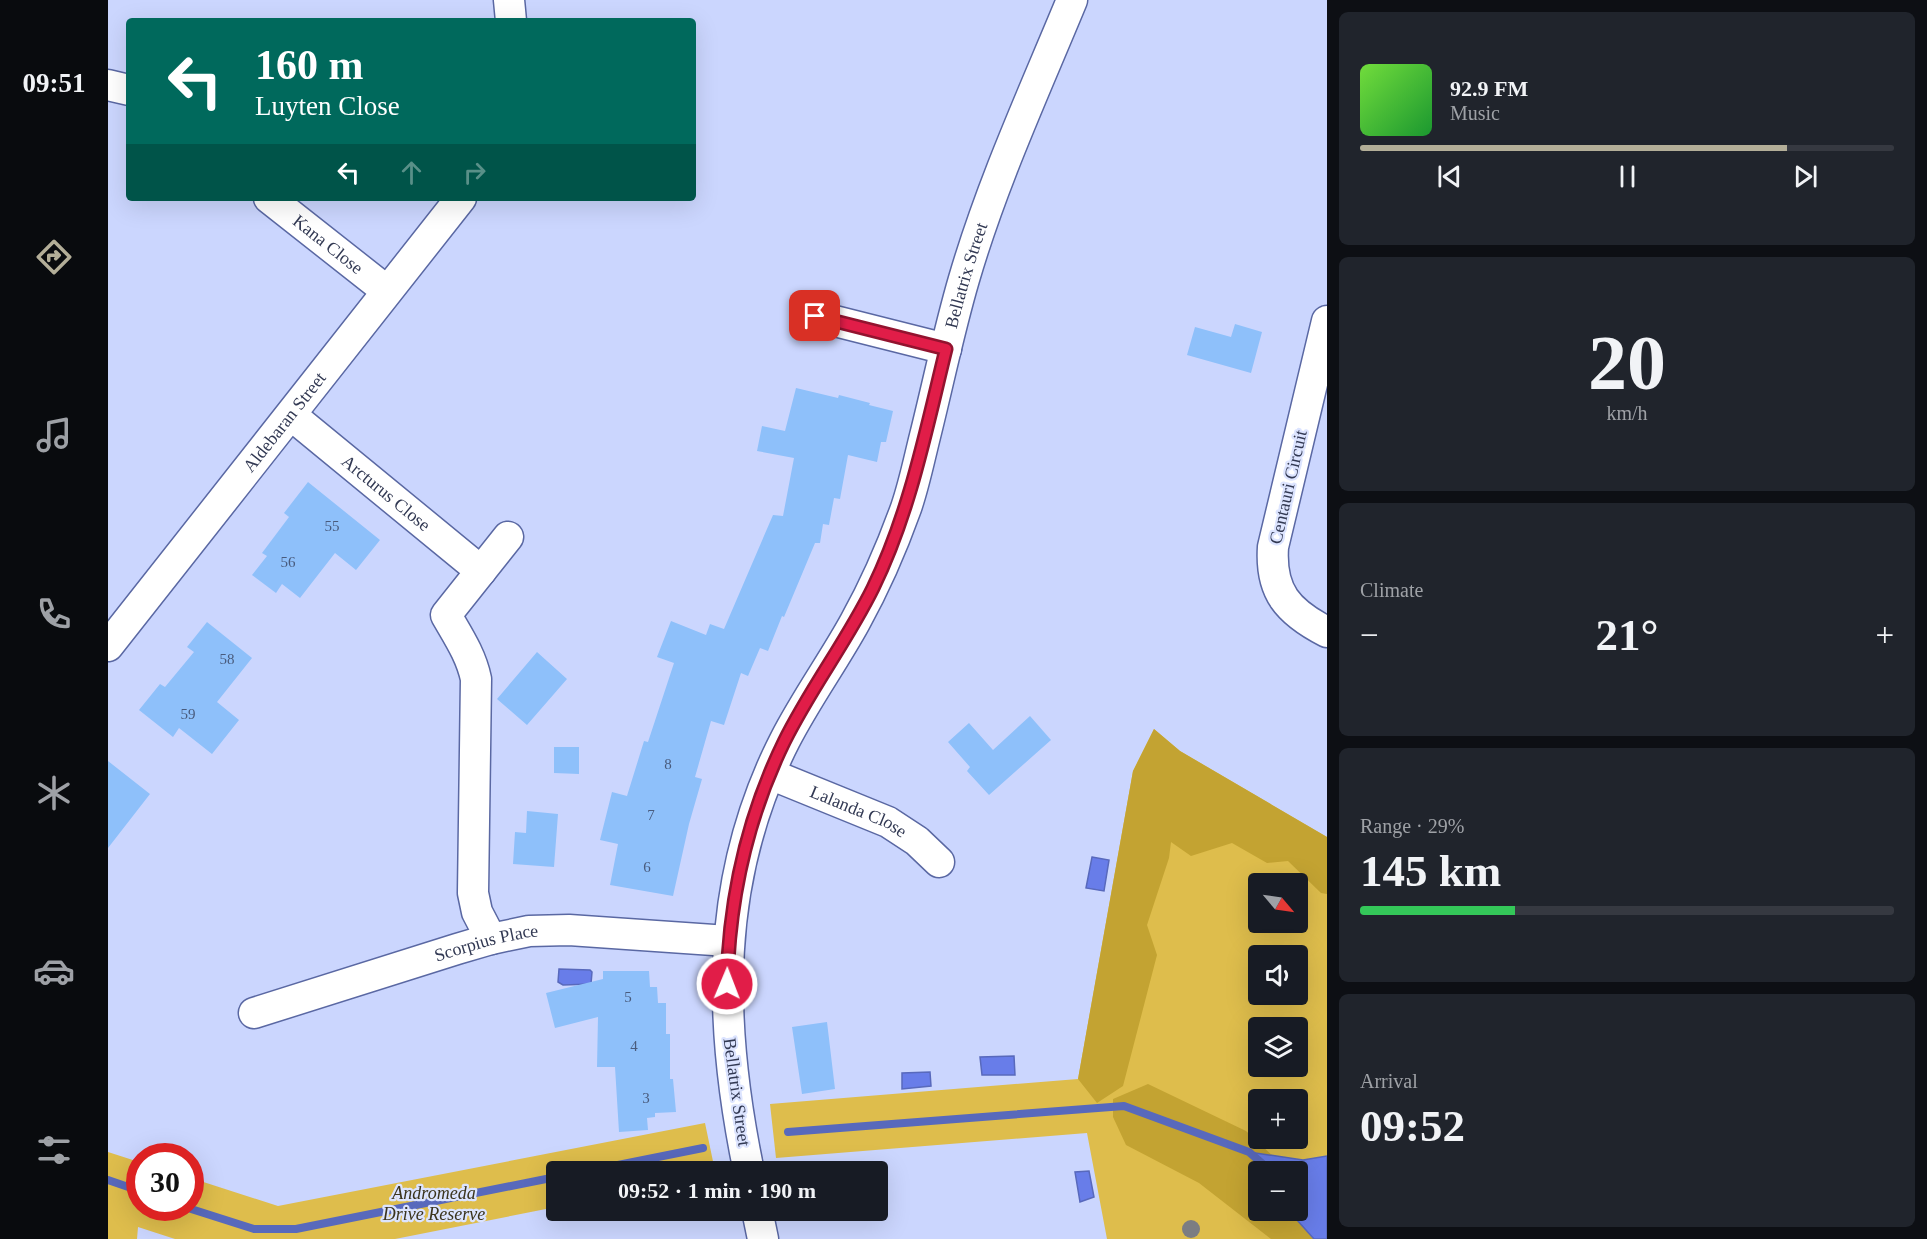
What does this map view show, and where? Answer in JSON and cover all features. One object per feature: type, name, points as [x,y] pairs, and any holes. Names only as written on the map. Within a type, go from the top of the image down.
[{"type":"street","points":[[509,0],[511,18]]},
{"type":"street","name":"Bellatrix Street","points":[[747,1161],[730,1060],[728,1025],[728,941],[746,840],[784,741],[856,621],[888,553],[912,487],[964,280],[992,196],[1072,0]]},
{"type":"street","points":[[108,85],[126,89]]},
{"type":"street","name":"Kana Close","points":[[272,201],[387,291]]},
{"type":"street","name":"Aldebaran Street","points":[[108,645],[459,201]]},
{"type":"street","points":[[815,316],[946,349]]},
{"type":"street","name":"Centauri Circuit","points":[[1327,321],[1272,558],[1275,579],[1284,600],[1299,615],[1327,632]]},
{"type":"street","name":"Arcturus Close","points":[[291,415],[481,571]]},
{"type":"street","points":[[491,939],[477,912],[473,894],[476,679],[473,665],[447,615],[508,537]]},
{"type":"street","name":"Lalanda Close","points":[[770,774],[888,822],[917,841],[939,862]]},
{"type":"street","name":"Scorpius Place","points":[[254,1013],[491,939],[529,931],[553,930],[728,941]]},
{"type":"street","points":[[759,1221],[763,1239]]},
{"type":"green space","points":[[1154,729],[1180,751],[1327,837],[1327,1239],[1107,1239],[1087,1133],[776,1158],[770,1104],[1078,1079],[1133,771]]},
{"type":"green space","name":"Andromeda Drive Reserve","points":[[705,1123],[713,1161],[546,1161],[546,1209],[395,1239],[175,1239],[138,1227],[137,1239],[108,1239],[108,1152],[126,1158],[126,1221],[204,1221],[204,1182],[278,1206]]},
{"type":"shaded area","points":[[1154,729],[1180,751],[1327,837],[1327,894],[1321,893],[1308,880],[1308,873],[1300,873],[1288,861],[1267,863],[1232,843],[1191,856],[1171,842],[1169,858],[1147,925],[1157,955],[1123,1086],[1097,1103],[1078,1079],[1133,771]]},
{"type":"shaded area","points":[[1148,1084],[1246,1131],[1248,1149],[1265,1149],[1278,1161],[1248,1161],[1248,1221],[1308,1220],[1327,1239],[1271,1239],[1199,1183],[1126,1145],[1113,1117],[1113,1099]]},
{"type":"water","points":[[1092,857],[1109,860],[1104,891],[1086,888]]},
{"type":"water","points":[[559,969],[590,970],[592,972],[591,984],[563,985],[558,982]]},
{"type":"water","points":[[1014,1056],[1015,1075],[982,1075],[980,1057]]},
{"type":"water","points":[[930,1072],[931,1086],[902,1089],[902,1073]]},
{"type":"water","points":[[1249,1152],[1303,1160],[1327,1156],[1327,1239],[1314,1239],[1298,1221],[1308,1221],[1308,1161],[1255,1161]]},
{"type":"water","points":[[1089,1171],[1094,1197],[1080,1202],[1075,1172]]},
{"type":"building","points":[[1235,324],[1262,332],[1251,373],[1187,355],[1195,327],[1231,337]]},
{"type":"building","points":[[796,388],[838,398],[839,395],[893,411],[886,442],[881,442],[877,462],[848,455],[840,499],[834,498],[829,525],[823,524],[820,543],[815,543],[768,651],[760,648],[748,676],[741,673],[724,725],[711,721],[695,777],[702,779],[673,896],[610,885],[618,844],[600,840],[612,792],[627,796],[644,741],[648,742],[674,663],[657,657],[671,621],[706,635],[710,624],[724,629],[773,515],[783,516],[794,458],[757,451],[762,426],[785,431]]},
{"type":"building","points":[[308,482],[380,540],[356,570],[335,553],[300,598],[282,584],[276,593],[252,575],[267,556],[262,553],[289,517],[284,513]]},
{"type":"building","points":[[207,622],[252,658],[217,702],[239,720],[212,754],[179,728],[173,737],[139,710],[160,684],[165,687],[194,652],[187,647]]},
{"type":"building","points":[[537,652],[567,679],[527,725],[497,699]]},
{"type":"building","points":[[1030,716],[1051,740],[989,795],[967,771],[970,767],[948,742],[969,723],[993,750]]},
{"type":"building","points":[[554,747],[579,747],[579,774],[554,773]]},
{"type":"building","points":[[108,761],[150,794],[108,848]]},
{"type":"building","points":[[527,811],[558,814],[554,867],[513,864],[515,832],[526,833]]},
{"type":"building","points":[[603,971],[649,971],[650,987],[657,987],[658,1003],[666,1003],[666,1034],[670,1034],[670,1079],[673,1079],[676,1112],[655,1113],[655,1117],[647,1118],[648,1130],[619,1132],[615,1067],[597,1067],[598,1017],[555,1028],[546,993],[603,979]]},
{"type":"building","points":[[827,1022],[835,1089],[802,1094],[792,1027]]},
{"type":"waterway","points":[[788,1132],[1124,1106],[1249,1152],[1259,1161]]},
{"type":"waterway","points":[[638,1161],[703,1148]]},
{"type":"waterway","points":[[204,1213],[254,1229],[296,1229],[546,1179]]},
{"type":"waterway","points":[[108,1180],[126,1186]]},
{"type":"route","points":[[727,984],[728,941],[736,886],[754,815],[784,741],[856,621],[890,549],[915,478],[946,349],[815,316]]}]
